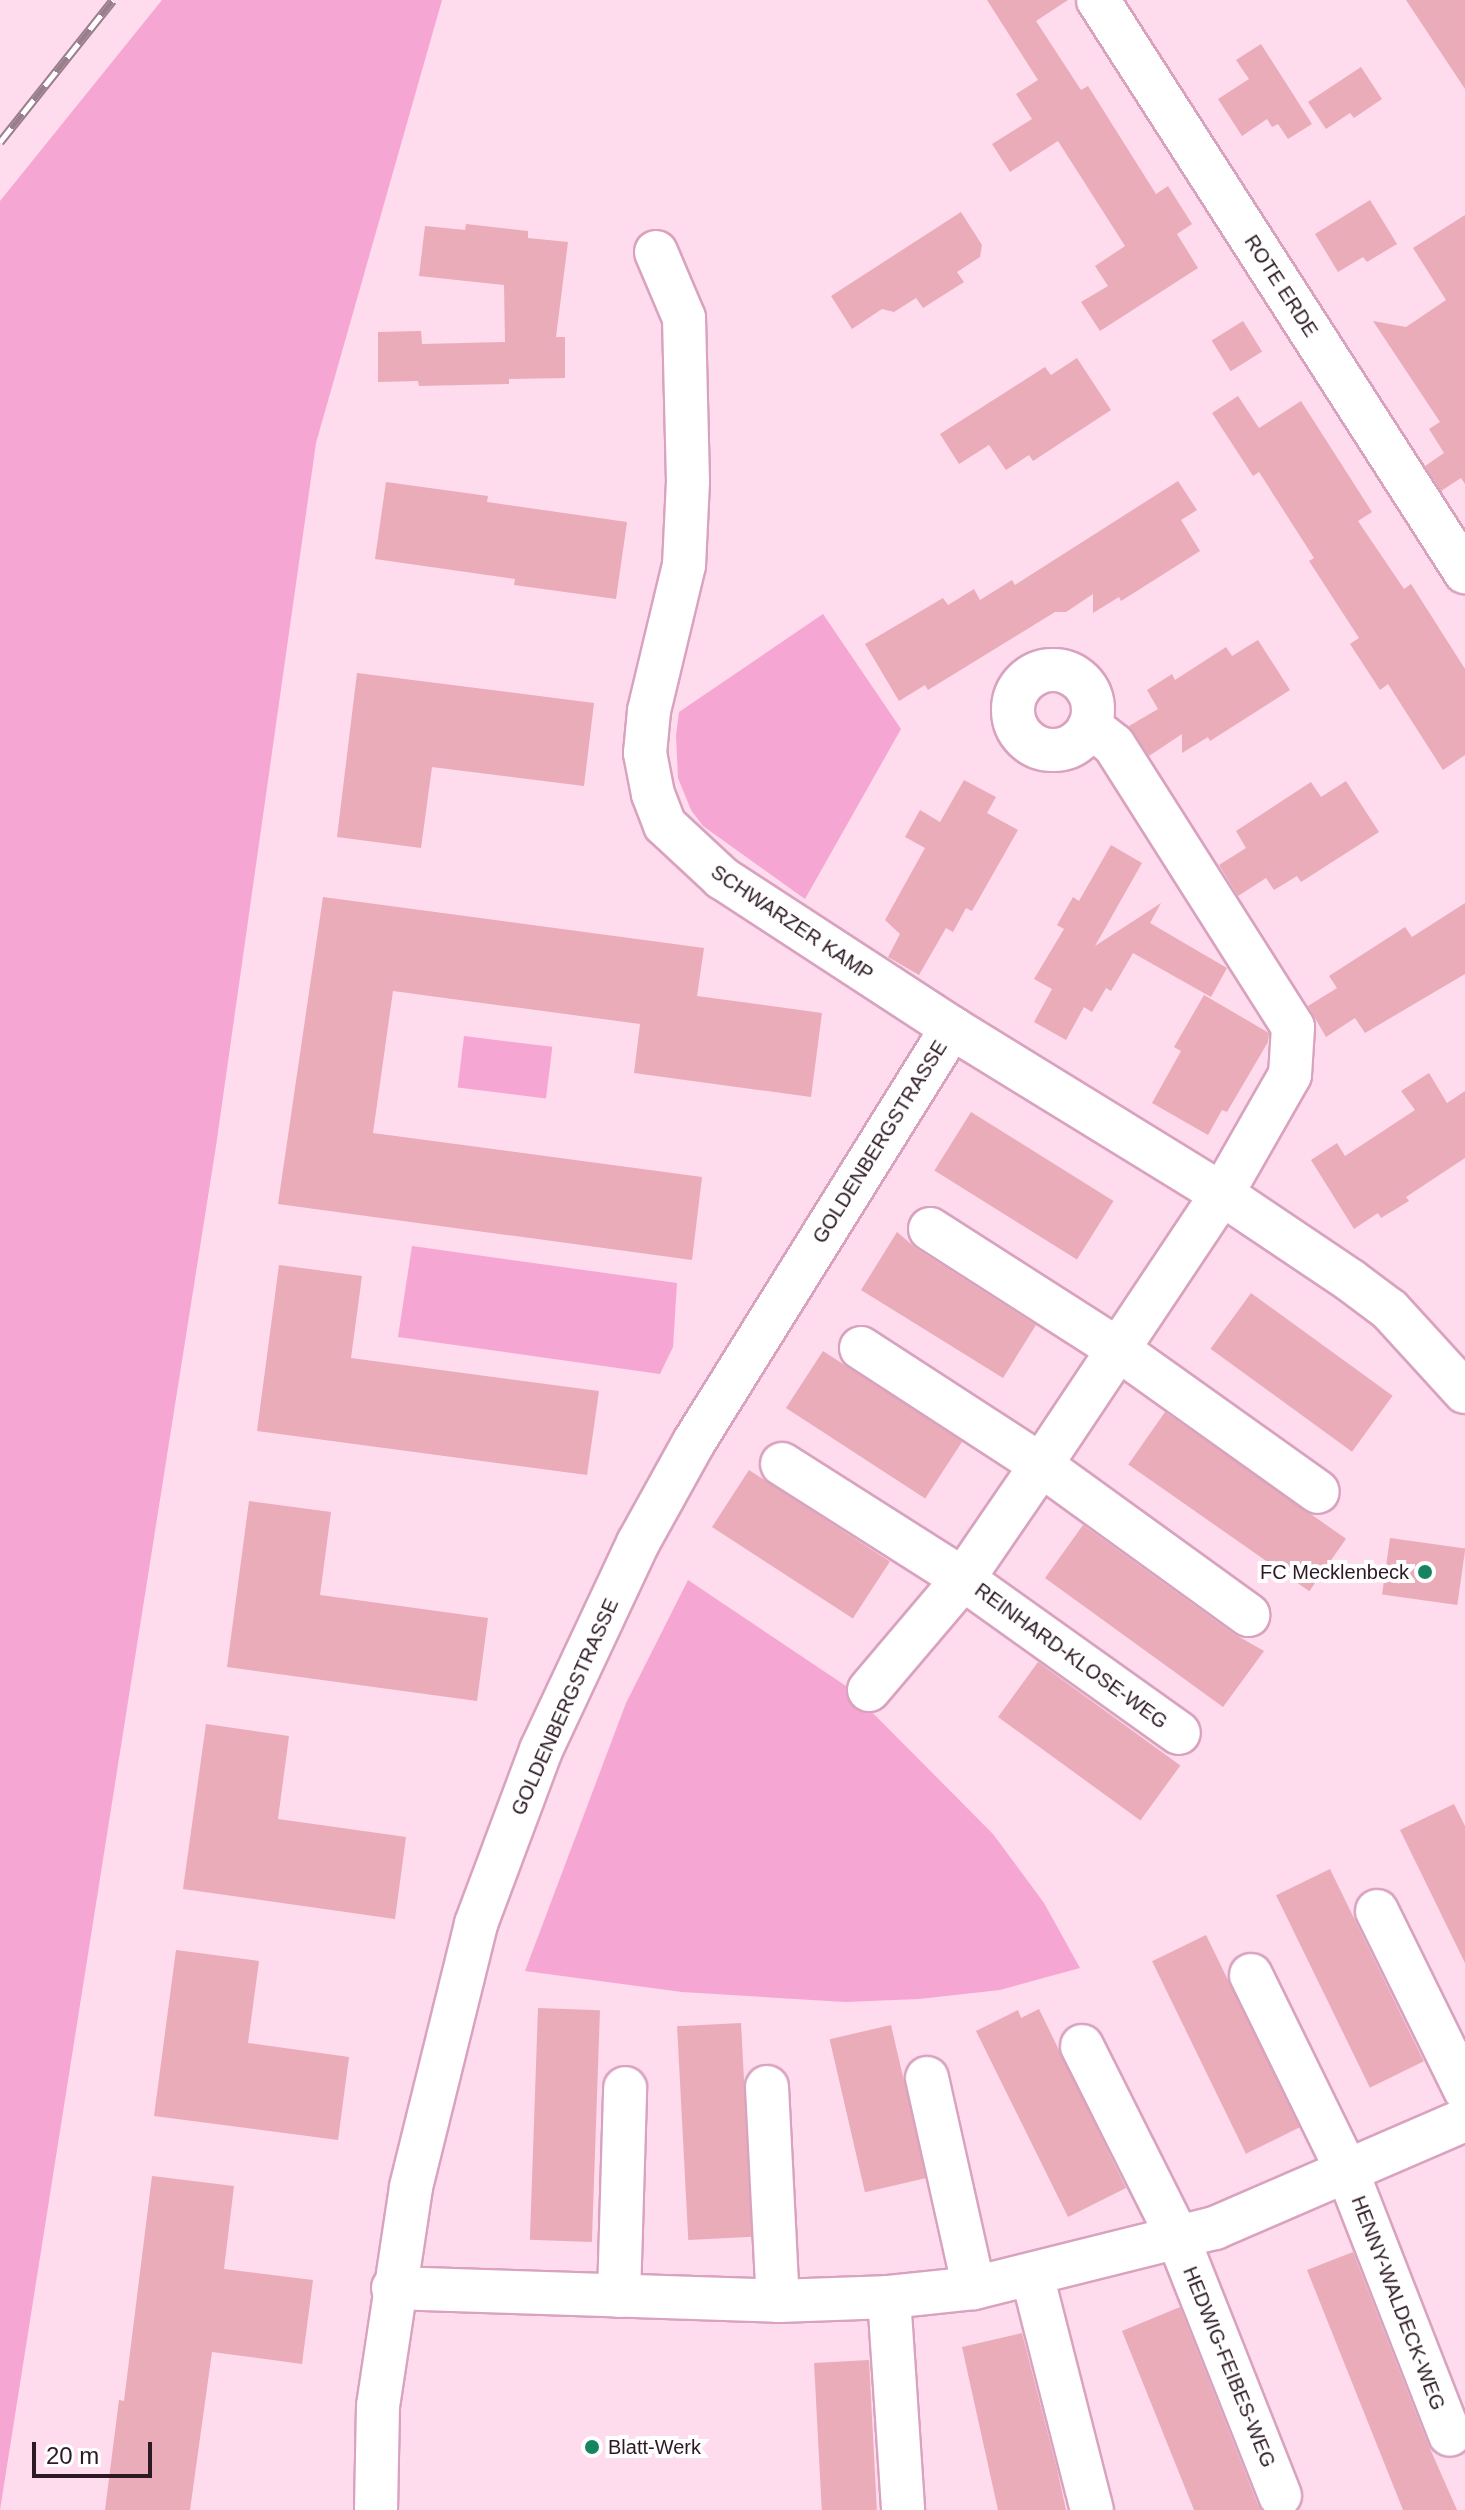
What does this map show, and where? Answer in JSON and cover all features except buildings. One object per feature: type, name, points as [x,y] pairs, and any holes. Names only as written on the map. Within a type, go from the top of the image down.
[{"type":"street","name":"ROTE ERDE","points":[[1098,0],[1465,572]]},
{"type":"street","name":"SCHWARZER KAMP","points":[[656,252],[684,318],[688,481],[684,565],[649,711],[645,753],[653,794],[665,825],[722,878],[952,1028],[1222,1194],[1390,1310],[1465,1392]]},
{"type":"street","points":[[1090,726],[1114,745],[1293,1027],[1290,1075],[1222,1194]]},
{"type":"street","name":"GOLDENBERGSTRASSE","points":[[376,2510],[378,2406],[393,2288],[411,2187],[476,1924],[541,1750],[638,1543],[694,1442],[952,1028]]},
{"type":"street","name":"REINHARD-KLOSE-WEG","points":[[869,1690],[963,1579],[1222,1194]]},
{"type":"street","points":[[930,1229],[1119,1350],[1318,1492]]},
{"type":"street","points":[[861,1348],[1041,1465],[1248,1615]]},
{"type":"street","name":"REINHARD-KLOSE-WEG","points":[[782,1464],[963,1579],[1179,1733]]},
{"type":"street","points":[[1377,1911],[1465,2090]]},
{"type":"street","name":"HENNY-WALDECK-WEG","points":[[1251,1975],[1347,2171],[1450,2435]]},
{"type":"street","name":"HEDWIG-FEIBES-WEG","points":[[1082,2046],[1196,2233],[1280,2496]]},
{"type":"street","points":[[927,2078],[974,2288]]},
{"type":"street","points":[[767,2087],[778,2301]]},
{"type":"street","points":[[619,2296],[625,2088]]},
{"type":"street","name":"HENNY-WALDECK-WEG","points":[[1196,2233],[1465,2120]]},
{"type":"street","points":[[393,2288],[778,2301],[889,2297],[974,2288],[1196,2233]]},
{"type":"street","points":[[1032,2275],[1092,2510]]},
{"type":"street","points":[[889,2297],[903,2510]]},
{"type":"shaded area","points":[[162,0],[442,0],[316,443],[216,1146],[0,2510],[0,201]]},
{"type":"shaded area","points":[[823,614],[901,729],[805,899],[703,826],[691,810],[678,778],[676,736],[679,712]]},
{"type":"shaded area","points":[[464,1036],[552,1047],[546,1098],[458,1088]]},
{"type":"shaded area","points":[[412,1246],[677,1283],[673,1347],[660,1374],[398,1337]]},
{"type":"shaded area","points":[[688,1580],[846,1686],[993,1834],[1044,1903],[1080,1968],[1000,1990],[919,1999],[845,2002],[682,1992],[525,1971],[626,1703]]},
{"type":"railway","points":[[0,142],[113,0]]},
{"type":"place","name":"FC Mecklenbeck","points":[[1425,1572]]},
{"type":"place","name":"Blatt-Werk","points":[[592,2447]]}]
